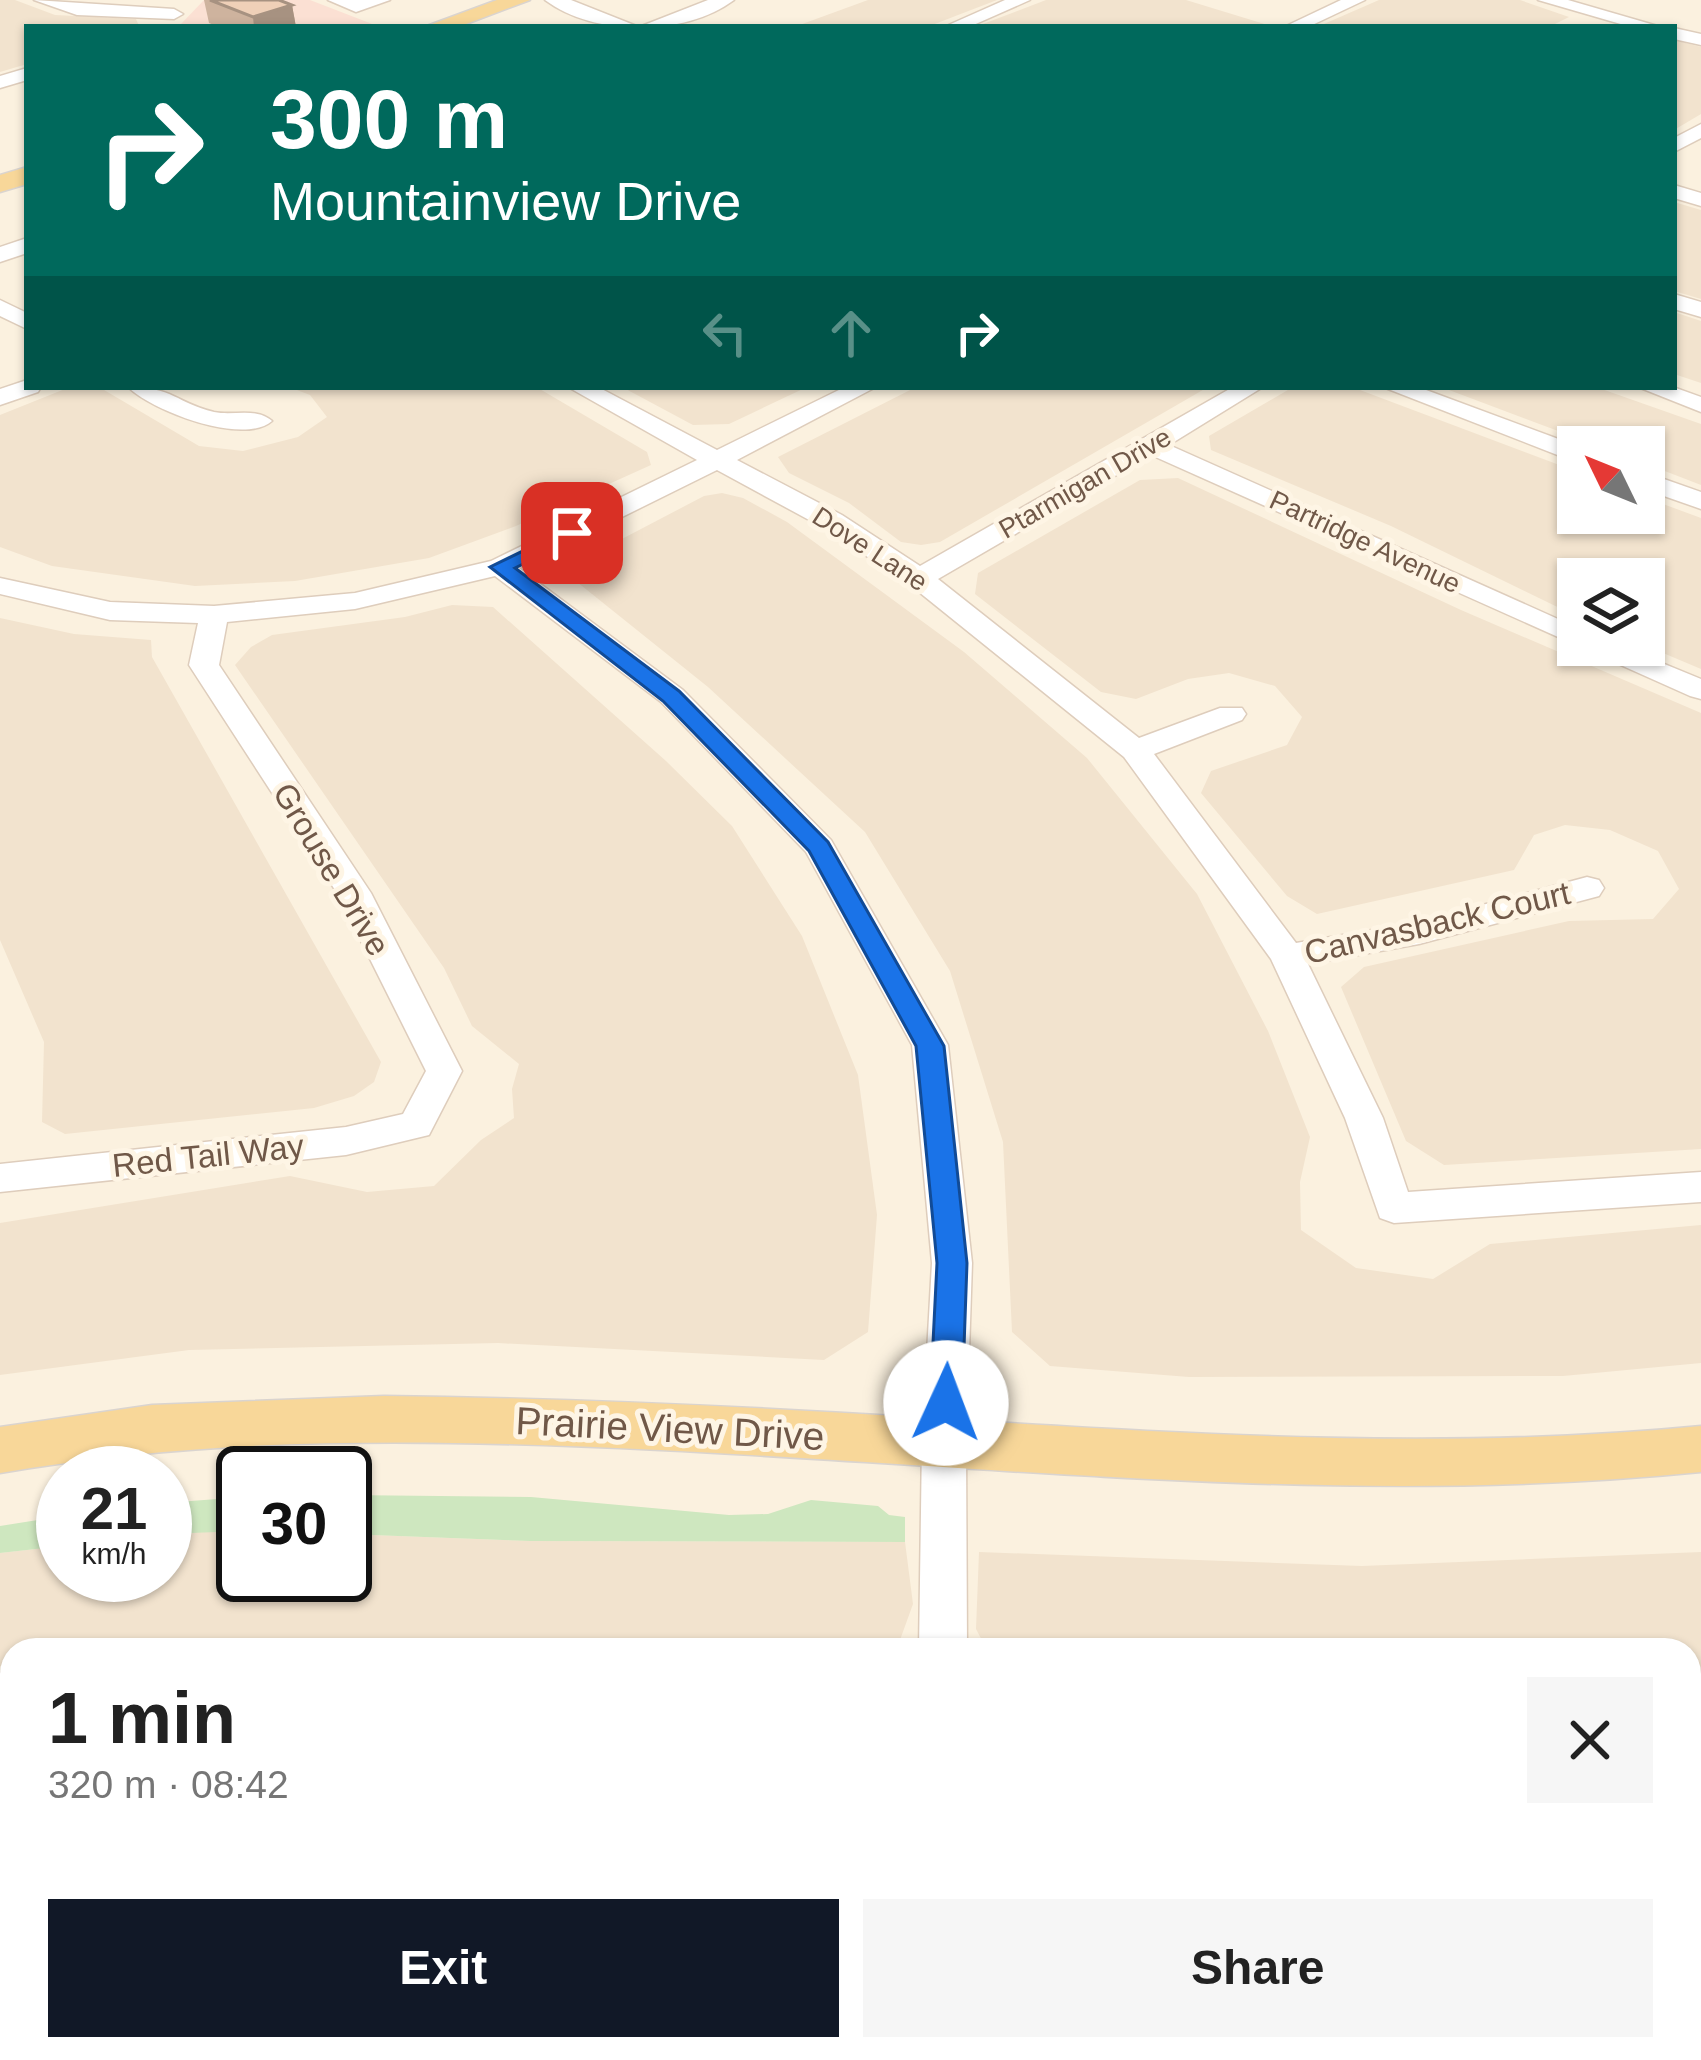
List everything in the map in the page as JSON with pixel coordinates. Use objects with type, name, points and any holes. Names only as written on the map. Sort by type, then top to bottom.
[{"type":"main road","points":[[444,24],[519,0]]},
{"type":"main road","points":[[486,24],[556,0]]},
{"type":"main road","name":"Prairie View Drive","points":[[0,1450],[144,1431],[340,1418],[495,1419],[944,1442],[1234,1463],[1474,1464],[1635,1457],[1701,1449]]},
{"type":"street","points":[[44,0],[77,10],[181,7]]},
{"type":"street","points":[[337,0],[356,8],[381,0]]},
{"type":"street","points":[[556,0],[622,24]]},
{"type":"street","points":[[657,24],[725,0]]},
{"type":"street","points":[[960,24],[1021,0]]},
{"type":"street","points":[[1300,24],[1356,0]]},
{"type":"street","points":[[1547,0],[1641,24]]},
{"type":"street","points":[[1589,24],[1638,0]]},
{"type":"street","points":[[146,390],[209,419],[260,422]]},
{"type":"street","name":"Dove Lane","points":[[586,390],[832,521],[919,578],[1135,750],[1288,956],[1364,1118],[1394,1208],[1701,1187]]},
{"type":"street","points":[[0,586],[110,611],[214,615],[355,602],[500,567],[858,390]]},
{"type":"street","name":"Ptarmigan Drive","points":[[919,578],[1246,390]]},
{"type":"street","points":[[1403,390],[1557,447]]},
{"type":"street","points":[[1658,390],[1701,405]]},
{"type":"street","name":"Partridge Avenue","points":[[1151,446],[1557,630]]},
{"type":"street","points":[[1665,488],[1701,502]]},
{"type":"street","points":[[500,567],[671,696],[819,847],[930,1046],[952,1263],[944,1442],[943,1638]]},
{"type":"street","name":"Grouse Drive","points":[[214,615],[204,664],[354,892],[444,1071],[416,1125]]},
{"type":"street","points":[[1643,666],[1701,690]]},
{"type":"street","points":[[1135,750],[1231,714]]},
{"type":"street","name":"Canvasback Court","points":[[1288,956],[1419,933],[1587,888]]},
{"type":"street","name":"Red Tail Way","points":[[0,1178],[346,1141],[416,1125]]},
{"type":"shaded area","points":[[0,0],[15,0],[55,15],[136,19],[138,24],[24,24],[24,65],[0,72]]},
{"type":"shaded area","points":[[204,0],[310,0],[372,24],[181,24]]},
{"type":"shaded area","points":[[868,0],[997,0],[935,24],[802,24]]},
{"type":"shaded area","points":[[1046,0],[1186,0],[1264,24],[983,24]]},
{"type":"shaded area","points":[[1379,0],[1520,0],[1569,17],[1555,24],[1324,24]]},
{"type":"shaded area","points":[[1677,41],[1701,47],[1701,114],[1677,128]]},
{"type":"shaded area","points":[[1677,203],[1701,210],[1701,299],[1677,292]]},
{"type":"shaded area","points":[[1677,313],[1701,321],[1701,383],[1677,375]]},
{"type":"shaded area","points":[[62,390],[104,390],[199,446],[243,451],[298,437],[327,417],[310,395],[297,390],[541,390],[647,452],[651,465],[516,526],[429,558],[295,581],[195,586],[52,566],[0,547],[0,415]]},
{"type":"shaded area","points":[[628,390],[801,390],[729,424],[693,425]]},
{"type":"shaded area","points":[[910,390],[1203,390],[940,542],[921,545],[901,542],[849,503],[789,473],[778,457]]},
{"type":"shaded area","points":[[1288,390],[1360,390],[1557,464],[1557,534],[1665,534],[1665,505],[1701,518],[1701,669],[1665,654],[1665,558],[1557,558],[1557,607],[1391,526],[1211,450],[1209,436]]},
{"type":"shaded area","points":[[1449,390],[1605,390],[1701,424],[1701,485],[1665,471],[1665,426],[1557,426],[1557,430]]},
{"type":"shaded area","points":[[1178,478],[1557,651],[1557,666],[1591,666],[1701,713],[1701,1149],[1444,1165],[1406,1141],[1341,987],[1364,967],[1569,921],[1653,919],[1679,889],[1658,851],[1610,830],[1565,825],[1534,835],[1514,870],[1317,914],[1287,896],[1201,793],[1211,771],[1287,745],[1302,717],[1275,686],[1229,673],[1188,679],[1136,699],[1101,692],[975,594],[978,573],[1140,480]]},
{"type":"shaded area","points":[[722,493],[743,498],[787,522],[964,652],[1087,758],[1197,894],[1268,1031],[1310,1137],[1300,1182],[1301,1230],[1356,1268],[1433,1279],[1490,1244],[1701,1225],[1701,1363],[1563,1376],[1189,1377],[1050,1366],[1012,1332],[1003,1142],[950,971],[865,832],[708,687],[572,578],[576,563],[704,496]]},
{"type":"shaded area","points":[[452,605],[493,607],[666,761],[732,826],[802,936],[858,1075],[877,1215],[868,1332],[824,1360],[498,1343],[189,1350],[0,1375],[0,1223],[290,1176],[367,1192],[434,1186],[481,1140],[514,1118],[512,1089],[519,1064],[472,1026],[444,968],[235,665],[251,647],[272,635],[405,617]]},
{"type":"shaded area","points":[[0,618],[74,634],[151,640],[152,657],[381,1062],[374,1082],[354,1096],[314,1108],[65,1134],[42,1122],[44,1042],[0,940]]},
{"type":"shaded area","points":[[216,1530],[216,1602],[372,1602],[372,1535],[530,1541],[905,1542],[913,1604],[901,1638],[0,1638],[0,1553],[36,1549],[36,1602],[192,1602],[192,1531]]},
{"type":"shaded area","points":[[979,1552],[1362,1566],[1701,1552],[1701,1638],[981,1638],[976,1629]]},
{"type":"green space","points":[[372,1495],[531,1497],[729,1515],[768,1514],[811,1500],[878,1506],[889,1515],[905,1517],[905,1542],[530,1541],[372,1535]]},
{"type":"green space","points":[[216,1499],[216,1532],[192,1533],[192,1501]]},
{"type":"green space","points":[[36,1520],[36,1549],[0,1553],[0,1526]]},
{"type":"building","points":[[210,0],[279,0],[292,5],[253,17]]},
{"type":"route","points":[[572,533],[500,567],[671,696],[819,847],[930,1046],[952,1263],[946,1403]]}]
